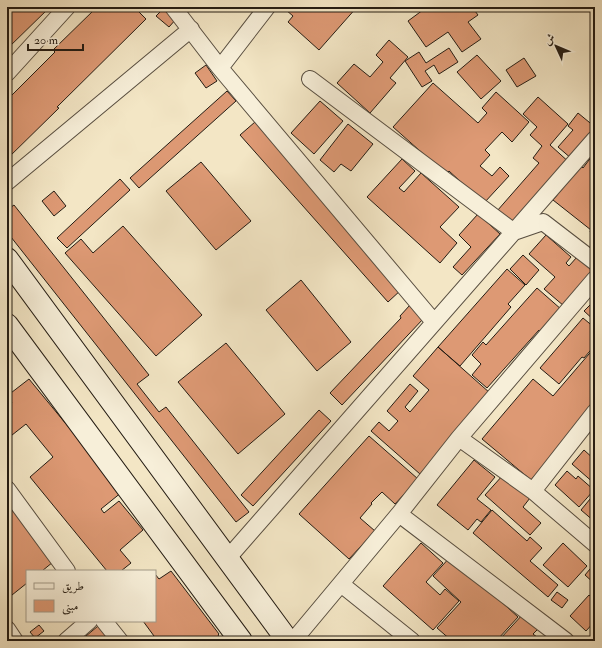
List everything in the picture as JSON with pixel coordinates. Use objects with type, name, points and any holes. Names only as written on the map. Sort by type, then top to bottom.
[{"type":"main road","points":[[7,259],[288,641]]},
{"type":"main road","points":[[7,325],[241,641]]},
{"type":"street","points":[[7,73],[67,7]]},
{"type":"street","points":[[173,7],[220,68],[434,322]]},
{"type":"street","points":[[220,68],[267,7]]},
{"type":"street","points":[[7,182],[191,29]]},
{"type":"street","points":[[310,79],[514,232]]},
{"type":"street","points":[[227,559],[595,139]]},
{"type":"street","points":[[514,232],[543,222],[595,262]]},
{"type":"street","points":[[293,641],[399,514],[459,438],[595,279]]},
{"type":"street","points":[[533,491],[589,431],[595,412]]},
{"type":"street","points":[[459,438],[533,491],[595,544]]},
{"type":"street","points":[[7,489],[66,570]]},
{"type":"street","points":[[399,514],[566,641]]},
{"type":"street","points":[[341,584],[412,641]]},
{"type":"street","points":[[66,641],[88,622]]},
{"type":"street","points":[[105,622],[120,641]]},
{"type":"street","points":[[7,629],[15,641]]},
{"type":"building","points":[[7,7],[50,7],[7,49]]},
{"type":"building","points":[[94,7],[140,7],[137,10],[146,19],[7,159],[7,100],[55,52],[53,50],[96,8]]},
{"type":"building","points":[[165,7],[177,18],[169,27],[156,16]]},
{"type":"building","points":[[288,7],[357,7],[319,50],[288,22],[293,16],[286,10]]},
{"type":"building","points":[[427,7],[472,7],[478,15],[468,22],[481,39],[462,52],[448,32],[426,47],[408,21]]},
{"type":"building","points":[[389,40],[408,57],[390,78],[396,83],[370,113],[337,83],[354,64],[370,77],[383,62],[376,55]]},
{"type":"building","points":[[449,48],[458,62],[439,74],[434,65],[425,71],[432,81],[422,87],[405,61],[419,52],[426,63]]},
{"type":"building","points":[[477,55],[501,81],[481,99],[457,72]]},
{"type":"building","points":[[524,58],[536,76],[517,87],[506,70]]},
{"type":"building","points":[[206,65],[217,81],[206,88],[195,73]]},
{"type":"building","points":[[433,83],[478,123],[487,113],[482,108],[496,92],[529,122],[512,142],[502,132],[485,150],[490,155],[480,166],[492,176],[500,167],[509,176],[484,203],[449,171],[446,174],[393,127]]},
{"type":"building","points":[[227,91],[236,101],[139,188],[130,178]]},
{"type":"building","points":[[538,97],[568,124],[550,145],[571,164],[515,227],[497,211],[539,163],[533,158],[542,146],[530,135],[537,127],[523,114]]},
{"type":"building","points":[[320,101],[343,121],[314,154],[291,133]]},
{"type":"building","points":[[578,113],[595,127],[595,132],[572,159],[558,147],[573,130],[568,126]]},
{"type":"building","points":[[255,122],[402,289],[388,302],[240,135]]},
{"type":"building","points":[[348,124],[373,144],[351,171],[341,164],[334,172],[320,160]]},
{"type":"building","points":[[595,152],[595,236],[590,232],[591,230],[553,200],[581,166],[583,168]]},
{"type":"building","points":[[402,159],[415,171],[399,188],[404,192],[421,173],[459,207],[440,227],[457,243],[440,263],[367,197]]},
{"type":"building","points":[[201,162],[251,221],[216,250],[166,191]]},
{"type":"building","points":[[120,179],[130,190],[67,248],[57,238]]},
{"type":"building","points":[[54,191],[66,206],[54,216],[42,201]]},
{"type":"building","points":[[14,205],[149,375],[137,384],[159,412],[166,407],[249,512],[236,522],[7,232],[7,210]]},
{"type":"building","points":[[478,214],[500,234],[462,275],[453,267],[471,247],[459,235]]},
{"type":"building","points":[[123,226],[202,315],[156,356],[65,253],[81,239],[93,253]]},
{"type":"building","points":[[546,235],[571,257],[566,263],[569,266],[577,257],[594,271],[564,306],[544,289],[555,277],[529,254]]},
{"type":"building","points":[[523,255],[539,270],[526,285],[510,269]]},
{"type":"building","points":[[507,269],[525,285],[508,304],[511,307],[460,366],[438,347]]},
{"type":"building","points":[[301,280],[351,342],[317,371],[266,310]]},
{"type":"building","points":[[537,288],[562,310],[541,333],[539,330],[487,388],[472,375],[481,364],[472,355],[483,342],[486,345]]},
{"type":"building","points":[[595,300],[595,321],[584,311]]},
{"type":"building","points":[[410,305],[424,318],[342,405],[330,393],[401,318],[400,316]]},
{"type":"building","points":[[583,318],[595,328],[595,345],[584,358],[582,357],[559,384],[540,368]]},
{"type":"building","points":[[226,343],[285,414],[238,454],[178,382]]},
{"type":"building","points":[[438,347],[490,393],[420,474],[371,431],[379,422],[389,431],[398,421],[387,411],[410,384],[418,391],[405,407],[410,412],[429,390],[413,376]]},
{"type":"building","points":[[595,347],[595,405],[531,480],[482,439],[533,379],[553,396]]},
{"type":"building","points":[[29,379],[122,492],[101,509],[104,513],[119,501],[143,530],[120,550],[131,563],[122,570],[106,570],[30,477],[53,457],[26,424],[7,439],[7,406],[12,403],[7,396]]},
{"type":"building","points":[[319,410],[331,421],[253,506],[241,495]]},
{"type":"building","points":[[369,436],[418,479],[395,504],[382,492],[371,503],[372,504],[360,518],[375,531],[349,559],[299,514]]},
{"type":"building","points":[[584,450],[595,460],[595,484],[572,464]]},
{"type":"building","points":[[474,460],[495,477],[477,499],[491,510],[481,522],[477,519],[468,530],[437,505]]},
{"type":"building","points":[[567,471],[576,479],[578,476],[594,490],[579,507],[555,485]]},
{"type":"building","points":[[503,475],[530,498],[523,507],[541,523],[530,535],[485,495]]},
{"type":"building","points":[[595,493],[595,522],[581,510]]},
{"type":"building","points":[[18,497],[64,553],[43,570],[26,570],[26,584],[7,599],[7,544],[10,542],[7,538],[7,507]]},
{"type":"building","points":[[492,510],[527,541],[530,537],[542,548],[530,561],[558,585],[548,597],[473,533]]},
{"type":"building","points":[[421,543],[443,563],[426,582],[440,595],[445,589],[459,601],[433,630],[383,586]]},
{"type":"building","points":[[563,543],[587,566],[568,587],[543,565]]},
{"type":"building","points":[[451,556],[518,617],[498,639],[500,641],[452,641],[437,628],[461,602],[433,576]]},
{"type":"building","points":[[595,563],[595,584],[585,575]]},
{"type":"building","points":[[171,571],[219,634],[218,635],[222,641],[157,641],[144,622],[156,622],[156,575],[159,579]]},
{"type":"building","points":[[557,592],[568,600],[562,608],[551,600]]},
{"type":"building","points":[[589,595],[595,600],[595,621],[586,631],[570,616]]},
{"type":"building","points":[[524,613],[540,627],[533,634],[542,641],[503,641],[500,639]]},
{"type":"building","points":[[103,622],[105,622],[122,641],[80,641]]},
{"type":"building","points":[[39,625],[44,631],[35,638],[30,632]]},
{"type":"building","points":[[595,625],[595,633],[591,629]]}]
